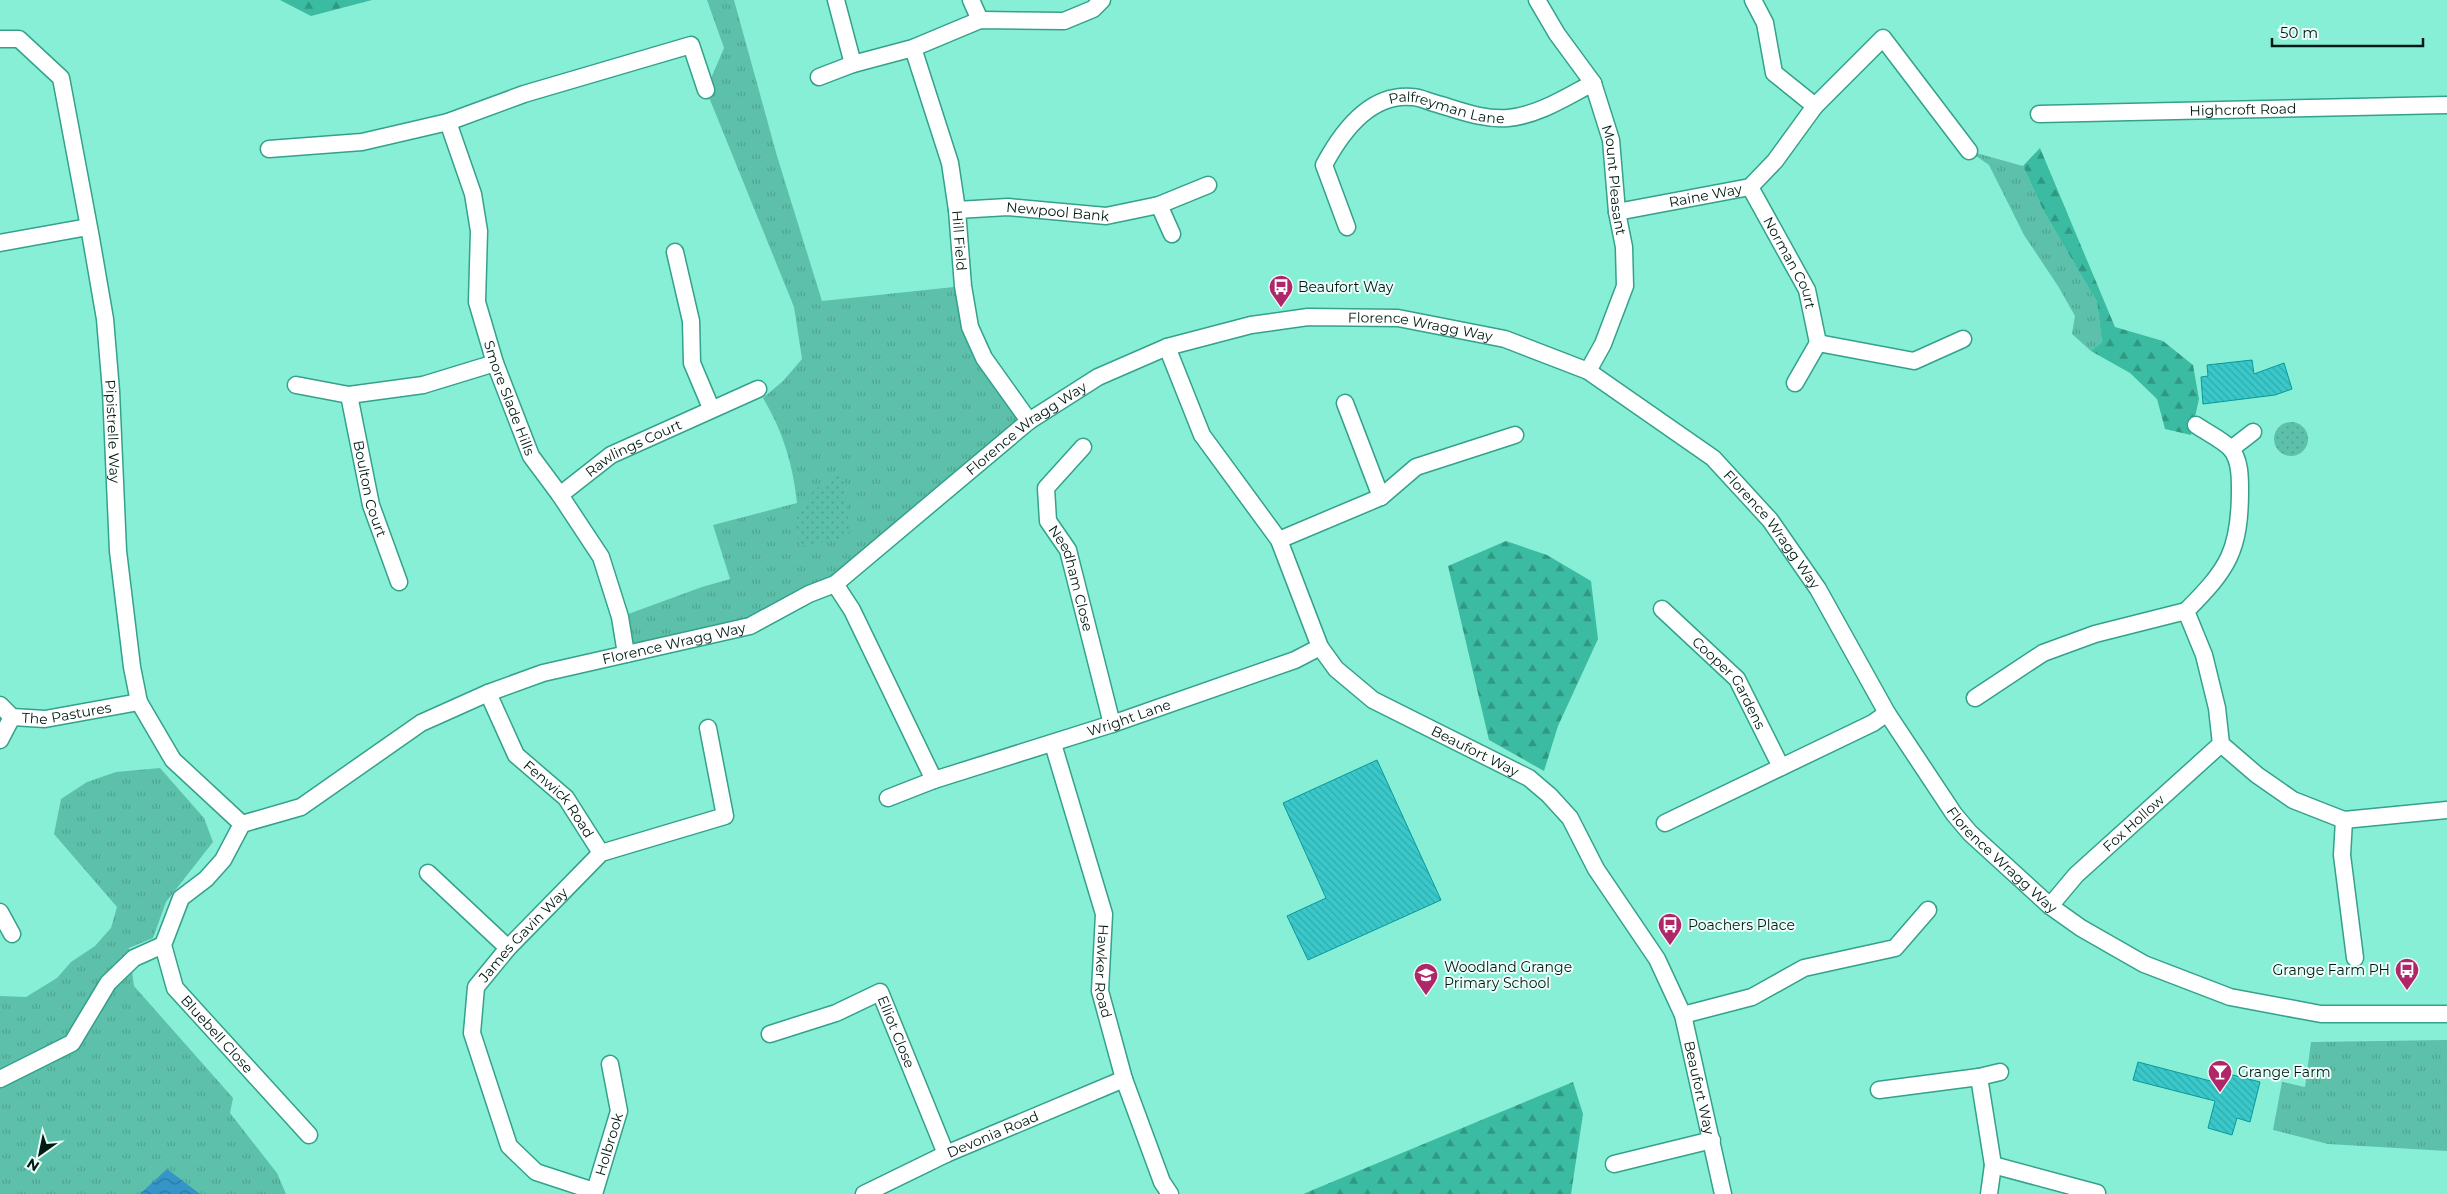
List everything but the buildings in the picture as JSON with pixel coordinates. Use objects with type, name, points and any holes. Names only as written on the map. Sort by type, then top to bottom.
[{"type":"street","points":[[836,0],[853,64]]},
{"type":"street","points":[[972,0],[980,20]]},
{"type":"street","points":[[819,77],[853,64],[913,48],[980,20],[1064,21],[1093,9],[1102,0]]},
{"type":"street","name":"Mount Pleasant","points":[[1537,0],[1557,34],[1593,83],[1611,140],[1617,212],[1624,247],[1625,286],[1603,344],[1588,371]]},
{"type":"street","points":[[1754,0],[1765,23],[1774,73],[1815,106]]},
{"type":"street","name":"Raine Way","points":[[1617,212],[1750,187],[1775,162],[1815,106],[1883,38],[1969,151]]},
{"type":"street","name":"Pipistrelle Way","points":[[0,39],[19,39],[61,78],[105,319],[111,391],[118,551],[132,667],[139,702],[173,760],[242,824]]},
{"type":"street","points":[[269,149],[362,142],[448,122],[524,94],[691,45],[706,90]]},
{"type":"street","name":"Hill Field","points":[[913,48],[950,163],[957,210],[963,286],[970,328],[984,358],[1029,421]]},
{"type":"street","name":"Palfreyman Lane","points":[[1347,227],[1318,163],[1348,126],[1369,109],[1393,98],[1412,97],[1487,118],[1509,118],[1535,113],[1593,83]]},
{"type":"street","name":"Highcroft Road","points":[[2039,114],[2447,104]]},
{"type":"street","name":"Smore Slade Hills","points":[[448,122],[472,194],[479,231],[478,302],[495,364],[531,456],[560,495],[601,557],[620,617],[626,654]]},
{"type":"street","name":"Newpool Bank","points":[[957,210],[1008,207],[1106,216],[1159,206],[1208,185]]},
{"type":"street","name":"Norman Court","points":[[1750,187],[1807,290],[1818,343]]},
{"type":"street","points":[[1159,206],[1172,234]]},
{"type":"street","points":[[0,243],[88,227]]},
{"type":"street","points":[[675,252],[690,321],[692,363],[711,408]]},
{"type":"street","name":"Florence Wragg Way","points":[[242,824],[301,806],[421,723],[488,693],[543,673],[750,626],[809,594],[835,584],[1029,421],[1098,377],[1167,347],[1251,325],[1308,318],[1398,318],[1504,339],[1588,371],[1713,458],[1770,520],[1818,589],[1887,713],[1954,814],[1970,833],[2050,906],[2081,928],[2144,964],[2230,997],[2321,1014],[2447,1014]]},
{"type":"street","points":[[1796,383],[1818,343],[1914,360],[1963,339]]},
{"type":"street","name":"Beaufort Way","points":[[1167,347],[1202,435],[1279,540],[1320,647],[1336,669],[1373,700],[1529,778],[1549,795],[1570,818],[1596,869],[1657,959],[1683,1015],[1723,1194]]},
{"type":"street","points":[[296,385],[349,395],[423,385],[495,364]]},
{"type":"street","name":"Rawlings Court","points":[[560,495],[611,455],[758,388]]},
{"type":"street","name":"Boulton Court","points":[[349,395],[371,505],[399,582]]},
{"type":"street","points":[[1345,403],[1381,497]]},
{"type":"street","points":[[1975,698],[2043,653],[2095,634],[2186,611],[2214,583],[2231,557],[2240,523],[2240,471],[2231,450],[2196,425]]},
{"type":"street","points":[[2231,450],[2253,432]]},
{"type":"street","points":[[1279,540],[1381,497],[1416,467],[1515,435]]},
{"type":"street","name":"Needham Close","points":[[1083,447],[1046,488],[1048,521],[1068,550],[1112,724]]},
{"type":"street","points":[[835,584],[852,610],[934,780]]},
{"type":"street","name":"Cooper Gardens","points":[[1662,609],[1737,679],[1781,767]]},
{"type":"street","points":[[2186,611],[2204,655],[2222,744],[2257,775],[2292,800],[2344,820],[2447,810]]},
{"type":"street","name":"Wright Lane","points":[[888,798],[934,780],[1112,724],[1295,660],[1320,647]]},
{"type":"street","name":"Fenwick Road","points":[[488,693],[516,755],[566,798],[601,853]]},
{"type":"street","name":"The Pastures","points":[[0,705],[12,717],[45,719],[139,702]]},
{"type":"street","points":[[1665,822],[1873,723],[1887,713]]},
{"type":"street","points":[[0,740],[12,717]]},
{"type":"street","name":"James Gavin Way","points":[[594,1192],[536,1172],[509,1146],[472,1033],[476,988],[508,948],[601,853],[725,816],[708,728]]},
{"type":"street","name":"Hawker Road","points":[[1053,744],[1104,914],[1100,991],[1124,1078],[1162,1182],[1170,1194]]},
{"type":"street","name":"Fox Hollow","points":[[2050,906],[2076,875],[2222,744]]},
{"type":"street","points":[[2344,820],[2342,855],[2355,958]]},
{"type":"street","points":[[0,1079],[72,1043],[108,983],[134,958],[163,945],[181,898],[206,879],[223,860],[242,824]]},
{"type":"street","points":[[428,873],[508,948]]},
{"type":"street","points":[[1683,1015],[1752,997],[1804,968],[1895,948],[1928,910]]},
{"type":"street","points":[[0,912],[12,934]]},
{"type":"street","name":"Bluebell Close","points":[[163,945],[175,988],[309,1134]]},
{"type":"street","name":"Elliot Close","points":[[770,1034],[836,1014],[880,992],[946,1154]]},
{"type":"street","name":"Holbrook","points":[[594,1192],[619,1111],[610,1064]]},
{"type":"street","points":[[1879,1090],[1980,1077],[2000,1072]]},
{"type":"street","points":[[1980,1077],[1993,1165],[1989,1194]]},
{"type":"street","name":"Devonia Road","points":[[864,1194],[946,1154],[1124,1078]]},
{"type":"street","points":[[1614,1164],[1712,1140]]},
{"type":"street","points":[[1993,1165],[2097,1193]]},
{"type":"green space","points":[[280,0],[372,0],[311,16]]},
{"type":"green space","points":[[707,0],[734,0],[777,156],[822,301],[963,286],[984,358],[1029,421],[847,570],[750,626],[626,654],[620,617],[702,587],[730,579],[713,525],[797,503],[793,475],[786,449],[776,423],[763,398],[783,381],[802,359],[794,307],[706,90],[724,48]]},
{"type":"green space","points":[[2040,148],[2115,327],[2163,341],[2193,365],[2199,399],[2191,435],[2165,429],[2157,399],[2130,373],[2091,351],[2102,342],[2097,302],[2044,212],[2023,166]]},
{"type":"green space","points":[[1969,151],[2023,166],[2044,212],[2097,302],[2102,342],[2091,351],[2072,334],[2075,316],[2058,286],[2024,235],[1989,165]]},
{"type":"green space","points":[[2291,422],[2303,427],[2308,439],[2303,451],[2291,456],[2279,451],[2274,439],[2279,427]]},
{"type":"green space","points":[[836,475],[844,476],[850,532],[841,539],[800,546],[795,521],[813,491]]},
{"type":"green space","points":[[1506,541],[1547,555],[1591,581],[1598,639],[1558,726],[1544,771],[1489,740],[1448,566]]},
{"type":"green space","points":[[160,768],[204,818],[213,842],[166,902],[153,938],[129,948],[134,986],[233,1098],[230,1113],[277,1173],[286,1194],[0,1194],[0,996],[26,997],[57,978],[71,962],[95,946],[111,928],[117,907],[54,834],[61,799],[87,782],[116,772]]},
{"type":"green space","points":[[2447,1040],[2447,1151],[2328,1144],[2273,1130],[2282,1082],[2305,1087],[2311,1042]]},
{"type":"green space","points":[[1573,1082],[1583,1114],[1571,1194],[1303,1194]]},
{"type":"water","points":[[167,1169],[200,1194],[140,1194]]},
{"type":"place","name":"Beaufort Way","points":[[1281,308]]},
{"type":"place","name":"Poachers Place","points":[[1670,946]]},
{"type":"place","name":"Grange Farm PH","points":[[2407,991]]},
{"type":"place","name":"Woodland Grange Primary School","points":[[1426,996]]},
{"type":"place","name":"Grange Farm","points":[[2220,1093]]}]
